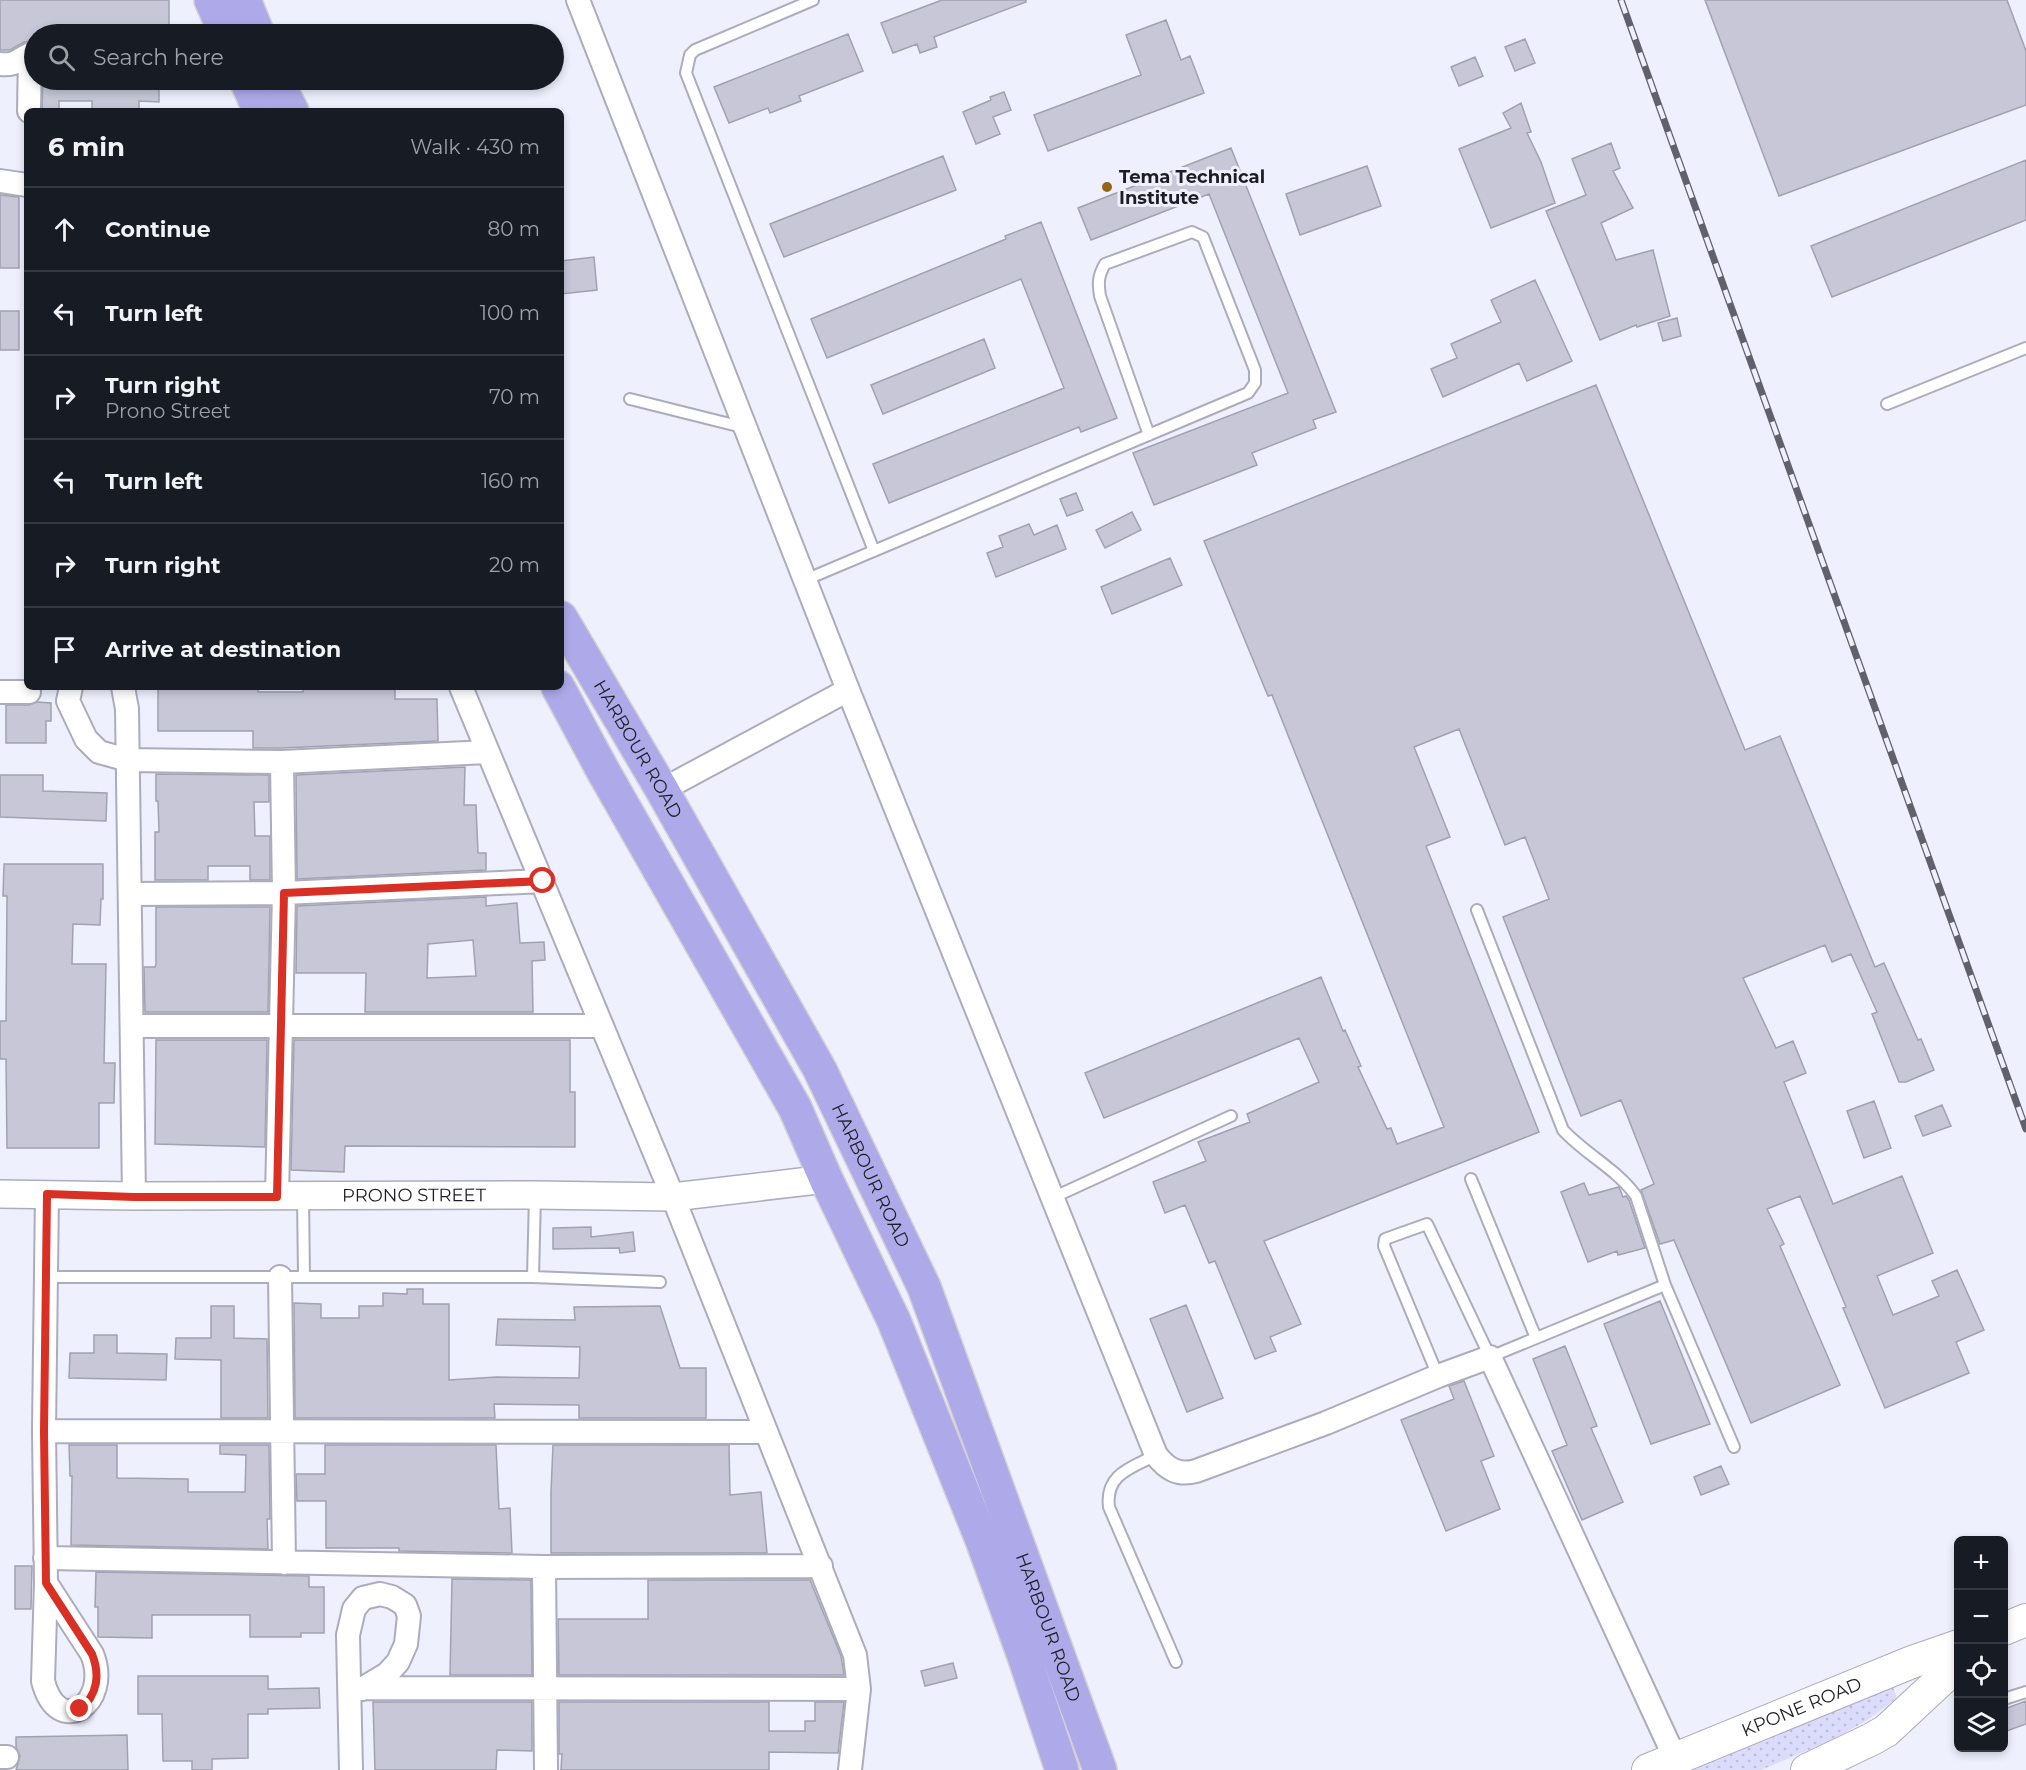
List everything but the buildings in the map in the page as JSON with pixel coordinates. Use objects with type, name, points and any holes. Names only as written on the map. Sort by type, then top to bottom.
[{"type":"highway","points":[[211,0],[222,24]]},
{"type":"highway","points":[[244,0],[254,24]]},
{"type":"highway","points":[[263,108],[279,91]]},
{"type":"highway","name":"HARBOUR ROAD","points":[[564,623],[662,790],[820,1070],[924,1287],[1100,1770]]},
{"type":"highway","name":"HARBOUR ROAD","points":[[560,690],[602,769],[795,1108],[826,1179],[894,1321],[982,1540],[1062,1770]]},
{"type":"main road","points":[[2008,1627],[2026,1620]]},
{"type":"main road","name":"KPONE ROAD","points":[[1661,1764],[1912,1662],[1954,1648]]},
{"type":"main road","points":[[1807,1770],[1886,1731],[1954,1675]]},
{"type":"street","points":[[578,0],[848,690],[1156,1455],[1164,1466],[1175,1472],[1186,1474],[1326,1423],[1490,1357],[1661,1764]]},
{"type":"street","points":[[0,64],[12,65],[24,58]]},
{"type":"street","points":[[29,108],[30,90]]},
{"type":"street","points":[[0,181],[24,185]]},
{"type":"street","points":[[70,690],[68,701],[86,739],[99,752],[128,760],[282,762],[487,752]]},
{"type":"street","points":[[124,690],[127,709],[134,1197]]},
{"type":"street","points":[[462,690],[674,1197],[855,1655],[859,1689],[850,1770]]},
{"type":"street","points":[[662,790],[848,690]]},
{"type":"street","points":[[0,692],[29,692]]},
{"type":"street","points":[[282,762],[284,893],[280,1027],[290,1196]]},
{"type":"street","points":[[130,894],[284,893],[543,881]]},
{"type":"street","points":[[133,1026],[602,1026]]},
{"type":"street","name":"PRONO STREET","points":[[0,1194],[134,1197],[535,1195],[674,1197],[826,1179]]},
{"type":"street","points":[[46,1583],[92,1654],[96,1665],[95,1688],[89,1702],[80,1709],[72,1711],[61,1710],[53,1704],[46,1694],[43,1680],[46,1583],[44,1431],[47,1194]]},
{"type":"street","points":[[280,1277],[284,1563]]},
{"type":"street","points":[[44,1431],[766,1432]]},
{"type":"street","points":[[45,1558],[544,1567],[821,1566]]},
{"type":"street","points":[[544,1567],[546,1770]]},
{"type":"street","points":[[351,1770],[357,1693],[545,1689],[859,1689]]},
{"type":"lane","points":[[813,0],[695,50],[690,55],[686,73],[874,551]]},
{"type":"lane","points":[[805,580],[1149,435],[1248,393],[1255,382],[1255,370],[1203,237],[1192,232],[1105,264],[1099,275],[1100,296],[1149,435]]},
{"type":"lane","points":[[1887,404],[2026,348]]},
{"type":"lane","points":[[630,399],[746,429]]},
{"type":"lane","points":[[1477,910],[1563,1130],[1576,1145],[1629,1186],[1636,1197],[1665,1285],[1734,1447]]},
{"type":"lane","points":[[1053,1198],[1231,1116]]},
{"type":"lane","points":[[1472,1179],[1536,1338]]},
{"type":"lane","points":[[533,1277],[535,1195]]},
{"type":"lane","points":[[290,1196],[304,1277]]},
{"type":"lane","points":[[1438,1376],[1384,1246],[1385,1239],[1427,1224],[1490,1357],[1665,1285]]},
{"type":"lane","points":[[46,1277],[533,1277],[660,1282]]},
{"type":"lane","points":[[1156,1455],[1117,1477],[1110,1486],[1109,1507],[1176,1662]]},
{"type":"lane","points":[[2007,1698],[2026,1692]]},
{"type":"shaded area","points":[[1883,1687],[1893,1687],[1897,1698],[1866,1721],[1830,1741],[1761,1770],[1662,1770]]},
{"type":"railway","points":[[1621,0],[2026,1129]]},
{"type":"place","name":"Tema Technical Institute","points":[[1107,187]]},
{"type":"route","points":[[80,1709],[89,1702],[95,1688],[96,1665],[92,1654],[46,1583],[44,1431],[47,1194],[134,1197],[277,1197],[284,893],[543,881]]}]
